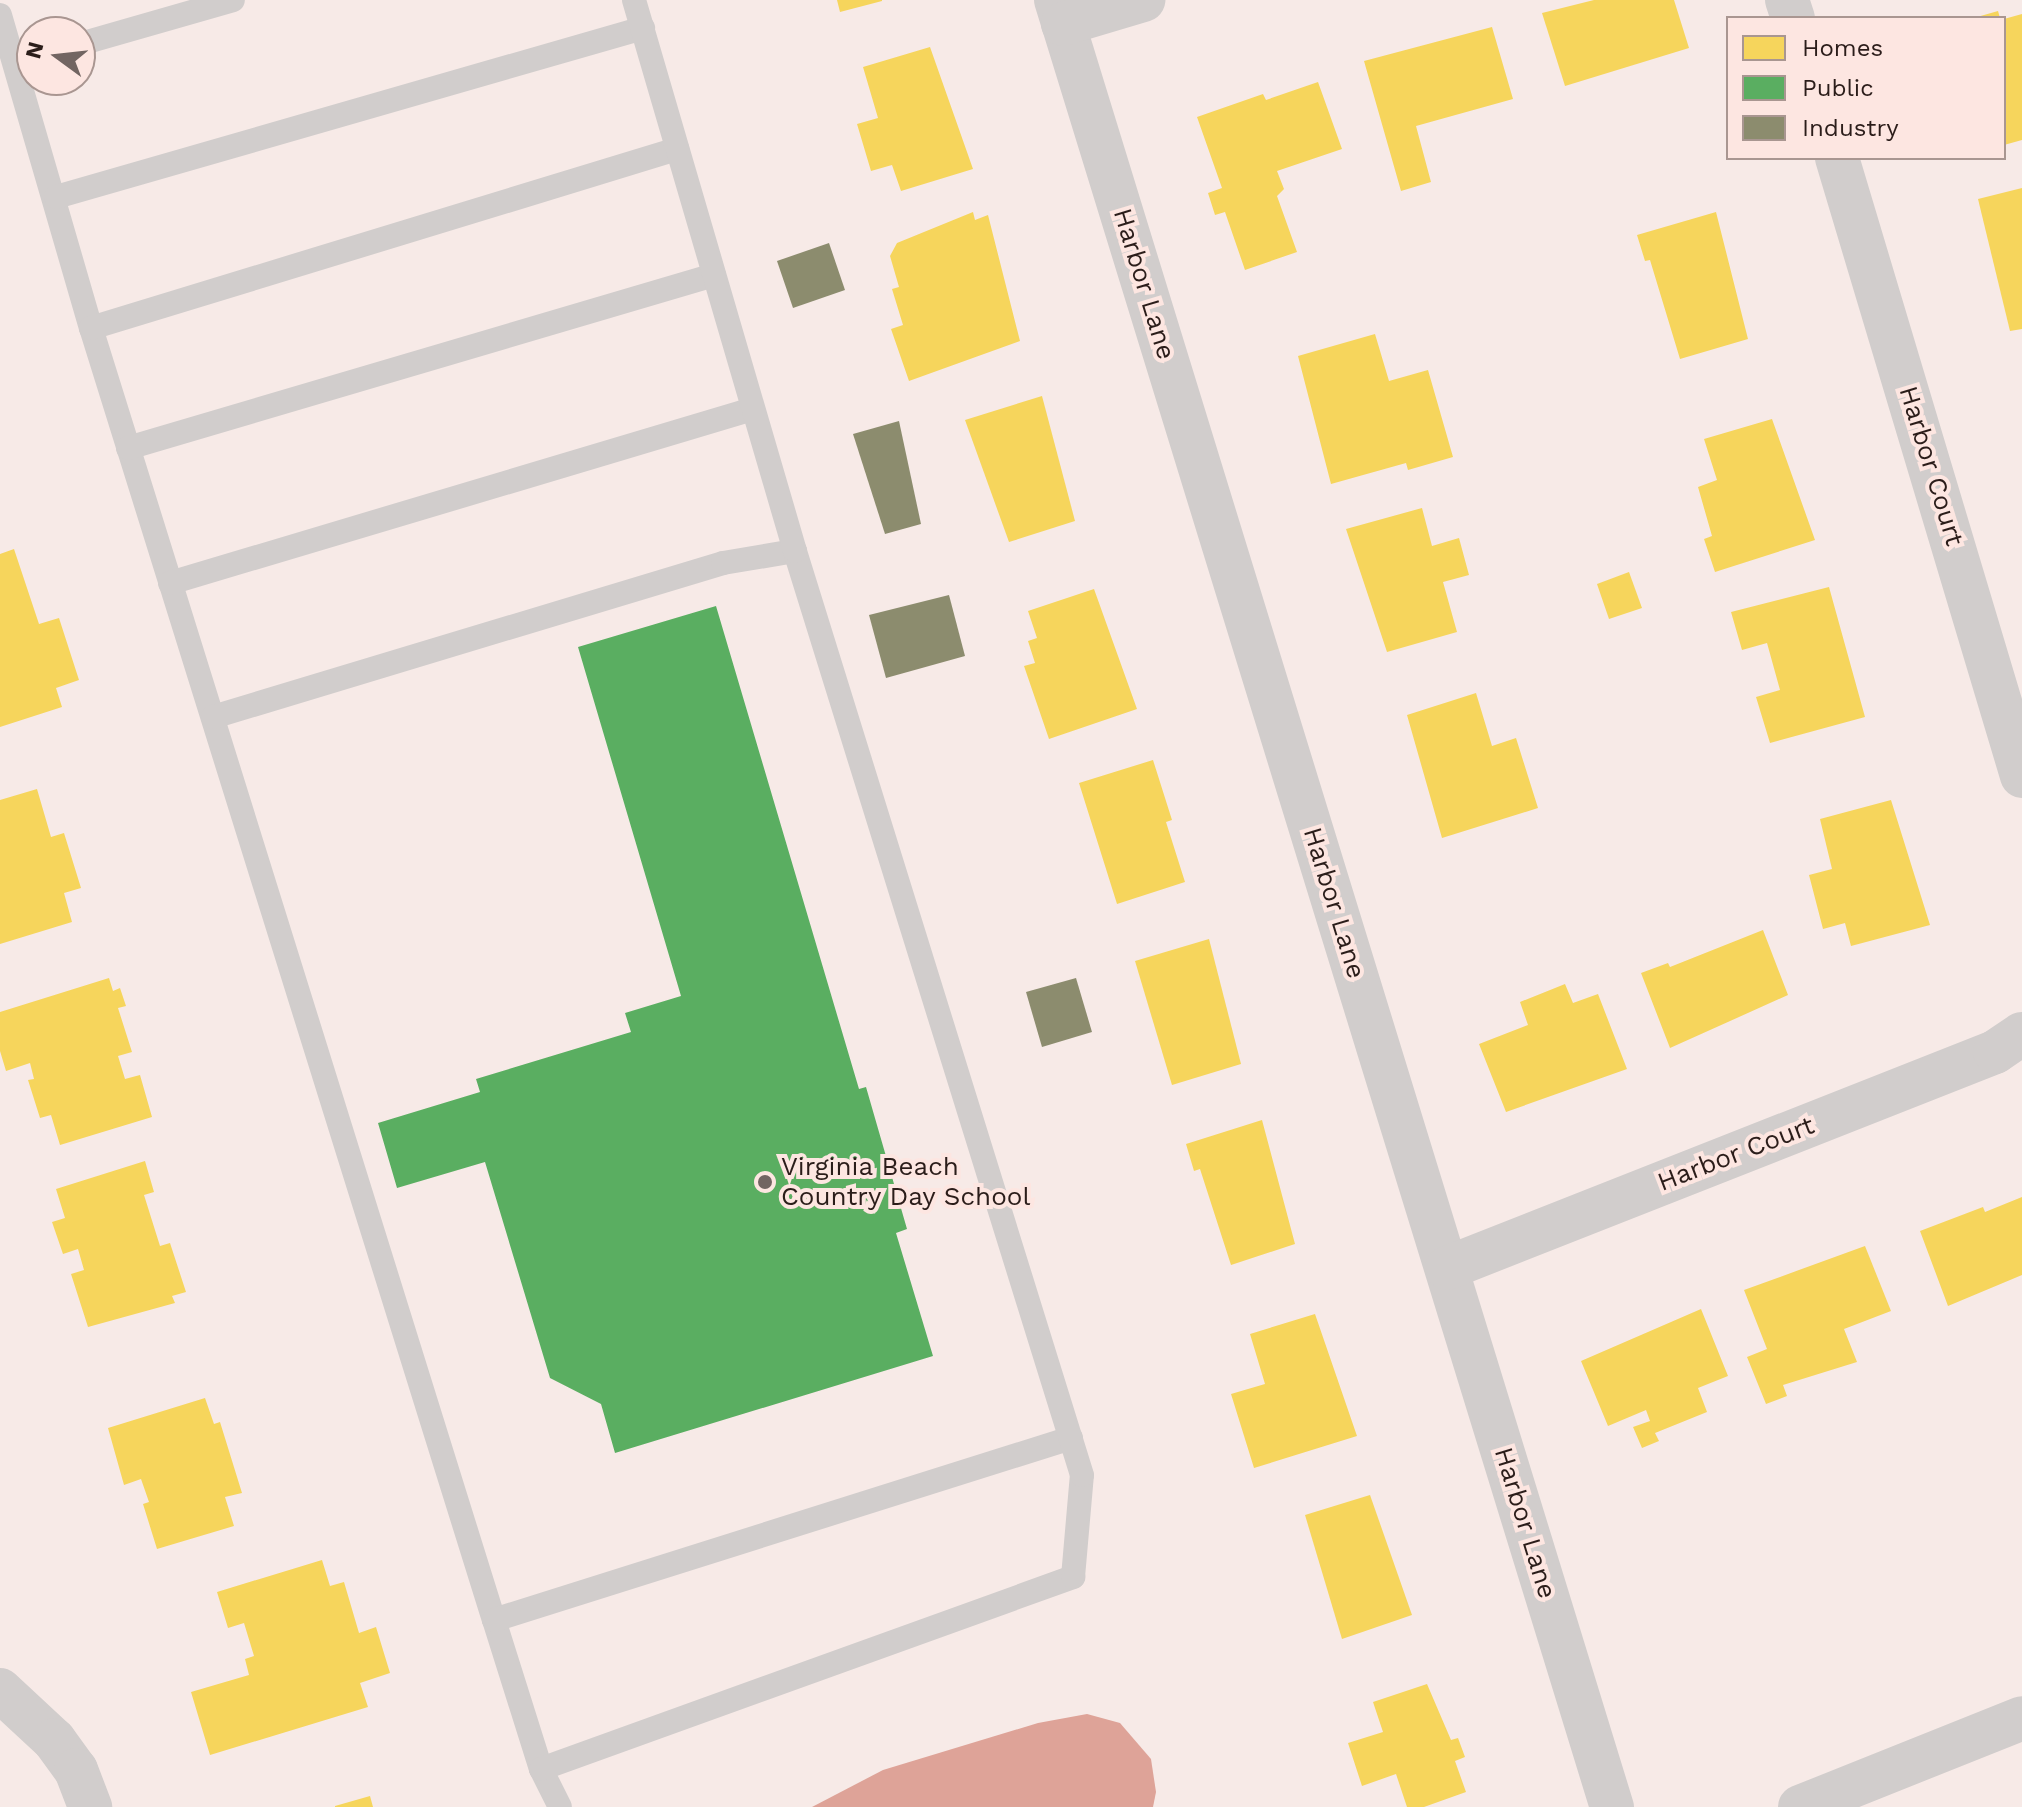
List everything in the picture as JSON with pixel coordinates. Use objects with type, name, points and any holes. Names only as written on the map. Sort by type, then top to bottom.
[{"type":"street","points":[[1060,12],[1143,0]]},
{"type":"street","name":"Harbor Lane","points":[[1060,12],[1612,1807]]},
{"type":"street","name":"Harbor Court","points":[[1838,160],[2022,776]]},
{"type":"street","name":"Harbor Court","points":[[1447,1268],[1995,1052],[2022,1034]]},
{"type":"street","points":[[0,1690],[54,1740],[76,1770],[90,1807]]},
{"type":"street","points":[[1800,1807],[2022,1718]]},
{"type":"lane","points":[[96,39],[233,0]]},
{"type":"lane","points":[[541,1769],[1073,1577],[1082,1475],[795,551],[634,0]]},
{"type":"lane","points":[[0,15],[16,46]]},
{"type":"lane","points":[[56,197],[643,28]]},
{"type":"lane","points":[[32,96],[91,328],[128,448],[541,1769],[560,1807]]},
{"type":"lane","points":[[91,328],[677,149]]},
{"type":"lane","points":[[128,448],[714,275]]},
{"type":"lane","points":[[170,583],[753,409]]},
{"type":"lane","points":[[213,717],[723,563],[795,551]]},
{"type":"lane","points":[[494,1620],[1071,1438]]},
{"type":"shaded area","points":[[1087,1714],[1120,1723],[1151,1759],[1156,1792],[1153,1807],[812,1807],[883,1770],[1038,1723]]},
{"type":"building: Homes","points":[[837,0],[882,0],[882,1],[840,12]]},
{"type":"building: Homes","points":[[1594,0],[1674,0],[1689,48],[1565,86],[1542,13]]},
{"type":"building: Homes","points":[[1998,11],[1999,16],[1980,16]]},
{"type":"building: Homes","points":[[2022,14],[2022,140],[2006,144],[2006,18]]},
{"type":"building: Homes","points":[[1492,27],[1513,99],[1416,126],[1431,182],[1401,191],[1364,61]]},
{"type":"building: Homes","points":[[930,47],[973,169],[901,191],[892,165],[871,171],[857,124],[878,118],[863,67]]},
{"type":"building: Homes","points":[[1318,82],[1342,149],[1277,171],[1284,189],[1277,196],[1297,252],[1245,270],[1225,212],[1215,215],[1208,193],[1222,188],[1197,117],[1263,94],[1266,100]]},
{"type":"building: Homes","points":[[2022,188],[2022,329],[2010,331],[1978,199]]},
{"type":"building: Homes","points":[[973,212],[975,220],[988,215],[1020,341],[909,381],[891,329],[903,325],[892,289],[899,287],[890,256],[897,243]]},
{"type":"building: Homes","points":[[1716,212],[1748,339],[1680,359],[1650,260],[1645,261],[1637,235]]},
{"type":"building: Homes","points":[[1375,334],[1389,381],[1428,370],[1453,457],[1408,470],[1406,463],[1331,484],[1298,356]]},
{"type":"building: Homes","points":[[1042,396],[1075,521],[1009,542],[965,420]]},
{"type":"building: Homes","points":[[1772,419],[1815,540],[1715,572],[1704,539],[1712,536],[1698,487],[1717,480],[1704,439]]},
{"type":"building: Homes","points":[[1422,508],[1432,546],[1459,538],[1469,575],[1443,582],[1457,632],[1387,652],[1346,529]]},
{"type":"building: Homes","points":[[14,549],[39,624],[59,618],[79,680],[56,688],[62,707],[0,727],[0,554]]},
{"type":"building: Homes","points":[[1629,572],[1642,608],[1609,619],[1597,584]]},
{"type":"building: Homes","points":[[1829,587],[1865,717],[1770,743],[1756,697],[1780,690],[1767,643],[1742,650],[1731,612]]},
{"type":"building: Homes","points":[[1094,589],[1137,709],[1049,739],[1024,666],[1035,663],[1028,641],[1037,638],[1028,611]]},
{"type":"building: Homes","points":[[1476,693],[1492,746],[1516,738],[1538,808],[1442,838],[1407,715]]},
{"type":"building: Homes","points":[[1153,760],[1172,820],[1166,822],[1185,882],[1117,904],[1079,783]]},
{"type":"building: Homes","points":[[37,789],[51,837],[64,833],[81,888],[64,893],[72,922],[0,944],[0,800]]},
{"type":"building: Homes","points":[[1891,800],[1930,925],[1851,946],[1845,923],[1823,929],[1809,875],[1832,869],[1820,819]]},
{"type":"building: Homes","points":[[1763,930],[1788,995],[1670,1048],[1641,973],[1668,963],[1670,967]]},
{"type":"building: Homes","points":[[1209,939],[1241,1064],[1172,1085],[1135,961]]},
{"type":"building: Homes","points":[[109,978],[113,991],[120,988],[126,1006],[118,1008],[132,1052],[118,1056],[125,1079],[140,1075],[152,1117],[60,1145],[51,1115],[40,1118],[28,1080],[34,1079],[30,1063],[6,1071],[0,1051],[0,1012]]},
{"type":"building: Homes","points":[[1565,984],[1573,1003],[1598,994],[1627,1069],[1506,1112],[1479,1044],[1528,1025],[1520,1002]]},
{"type":"building: Homes","points":[[1262,1120],[1295,1244],[1231,1265],[1200,1169],[1194,1171],[1186,1144]]},
{"type":"building: Homes","points":[[145,1161],[154,1192],[144,1195],[160,1246],[170,1243],[186,1292],[172,1296],[175,1303],[88,1327],[71,1274],[84,1270],[78,1249],[63,1254],[52,1222],[65,1218],[56,1189]]},
{"type":"building: Homes","points":[[2022,1197],[2022,1275],[1948,1306],[1920,1231],[1983,1207],[1985,1212]]},
{"type":"building: Homes","points":[[1865,1246],[1891,1311],[1844,1329],[1857,1362],[1783,1385],[1787,1396],[1766,1404],[1747,1357],[1767,1349],[1744,1290]]},
{"type":"building: Homes","points":[[1701,1309],[1728,1376],[1698,1388],[1707,1412],[1655,1433],[1659,1441],[1642,1448],[1633,1427],[1650,1421],[1646,1410],[1608,1426],[1581,1361]]},
{"type":"building: Homes","points":[[1315,1314],[1357,1436],[1254,1468],[1231,1394],[1265,1384],[1250,1334]]},
{"type":"building: Homes","points":[[205,1398],[214,1424],[220,1422],[242,1493],[225,1497],[234,1526],[157,1549],[143,1504],[149,1502],[141,1479],[124,1485],[108,1428]]},
{"type":"building: Homes","points":[[1370,1495],[1412,1615],[1342,1639],[1305,1515]]},
{"type":"building: Homes","points":[[322,1560],[330,1586],[344,1582],[359,1633],[376,1627],[390,1673],[360,1683],[368,1707],[210,1755],[191,1692],[249,1675],[245,1659],[254,1656],[244,1623],[228,1628],[217,1592]]},
{"type":"building: Homes","points":[[1427,1684],[1451,1740],[1458,1738],[1465,1757],[1455,1761],[1466,1792],[1424,1807],[1407,1807],[1396,1774],[1362,1786],[1348,1743],[1383,1732],[1373,1702]]},
{"type":"building: Homes","points":[[370,1796],[373,1807],[335,1807],[335,1806]]},
{"type":"building: Public","points":[[716,606],[859,1089],[866,1087],[907,1229],[896,1233],[933,1356],[615,1453],[601,1404],[550,1378],[485,1162],[397,1188],[378,1123],[480,1092],[476,1079],[631,1032],[625,1013],[681,996],[578,647]]},
{"type":"building: Industry","points":[[829,243],[845,290],[793,308],[777,261]]},
{"type":"building: Industry","points":[[899,421],[921,524],[885,534],[853,434]]},
{"type":"building: Industry","points":[[949,595],[965,656],[886,678],[869,615]]},
{"type":"building: Industry","points":[[1076,978],[1092,1032],[1042,1047],[1026,992]]},
{"type":"place","name":"Virginia Beach Country Day School","points":[[765,1182]]}]
